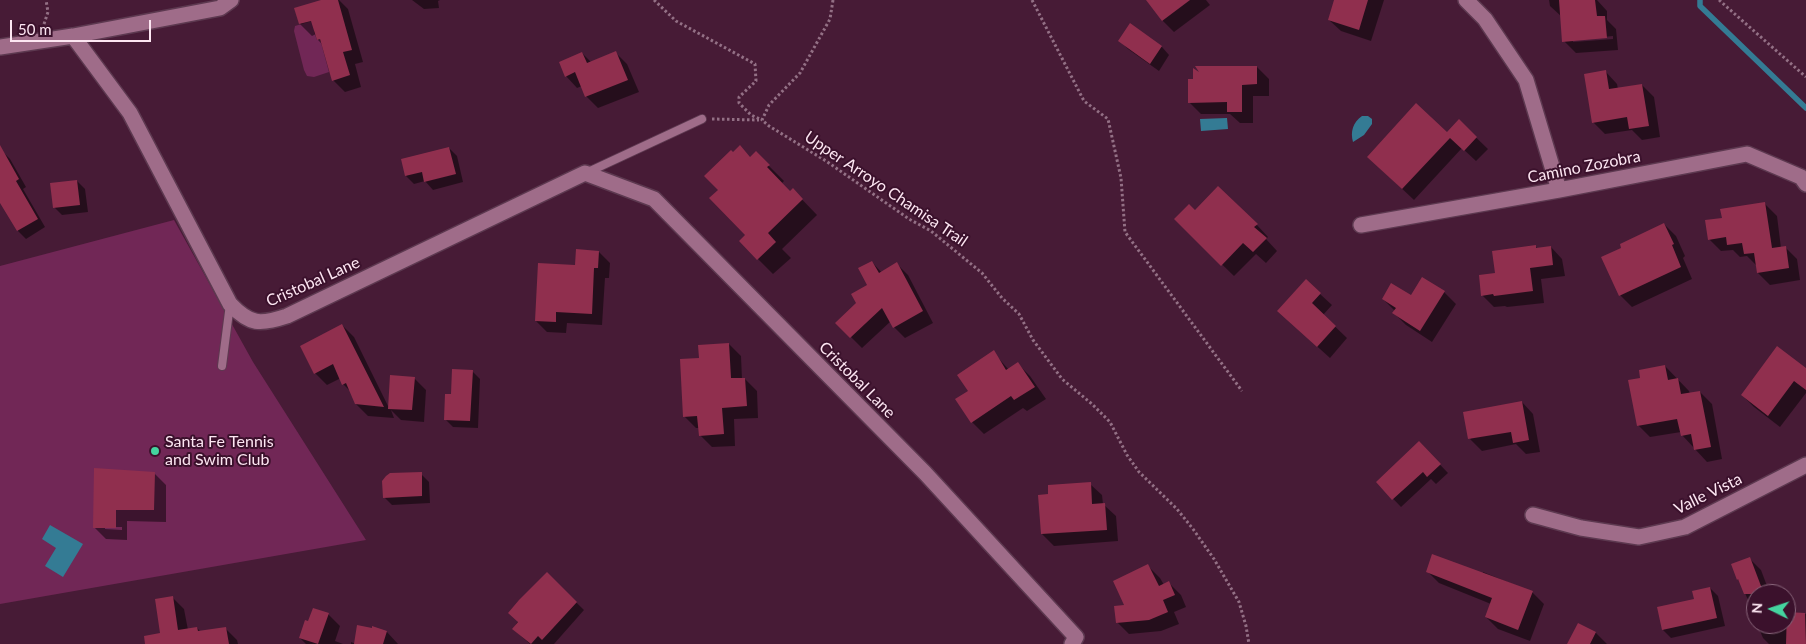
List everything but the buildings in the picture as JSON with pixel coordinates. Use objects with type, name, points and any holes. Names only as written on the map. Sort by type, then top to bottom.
[{"type":"street","points":[[0,47],[73,36],[220,8],[231,0]]},
{"type":"street","points":[[1466,0],[1485,19],[1526,80],[1559,190]]},
{"type":"street","name":"Cristobal Lane","points":[[73,36],[130,113],[230,304],[250,321],[272,321],[287,316],[585,173],[654,199],[925,474],[1076,637],[1072,644]]},
{"type":"street","name":"Camino Zozobra","points":[[1361,225],[1747,154],[1801,177],[1806,184]]},
{"type":"street","name":"Valle Vista","points":[[1533,515],[1580,528],[1639,537],[1685,527],[1806,465]]},
{"type":"lane","name":"Cristobal Lane","points":[[585,173],[702,119]]},
{"type":"lane","points":[[222,366],[230,304]]},
{"type":"path","points":[[39,41],[48,12],[46,0]]},
{"type":"path","name":"Upper Arroyo Chamisa Trail","points":[[654,0],[676,21],[702,37],[755,64],[756,81],[739,96],[739,103],[751,115],[826,161],[931,231],[982,273],[1002,298],[1019,314],[1034,340],[1062,379],[1110,422],[1138,472],[1177,509],[1193,529],[1214,559],[1239,602],[1249,644]]},
{"type":"path","points":[[702,119],[762,120],[769,105],[800,73],[830,19],[833,0]]},
{"type":"path","points":[[1032,0],[1084,101],[1108,119],[1121,178],[1126,232],[1242,391]]},
{"type":"path","points":[[1719,0],[1806,77]]},
{"type":"shaded area","points":[[315,20],[314,32],[317,40],[320,39],[329,72],[314,77],[307,76],[304,70],[294,31],[295,26]]},
{"type":"shaded area","name":"Santa Fe Tennis and Swim Club","points":[[174,220],[253,362],[366,540],[0,604],[0,266]]},
{"type":"water","points":[[1362,116],[1368,116],[1372,119],[1372,124],[1364,135],[1353,142],[1353,127]]},
{"type":"water","points":[[1227,118],[1228,129],[1201,131],[1200,119]]},
{"type":"water","points":[[50,525],[83,544],[63,577],[45,566],[56,548],[42,539]]},
{"type":"waterway","points":[[1700,0],[1700,6],[1806,108]]},
{"type":"place","name":"Santa Fe Tennis and Swim Club","points":[[155,451]]}]
